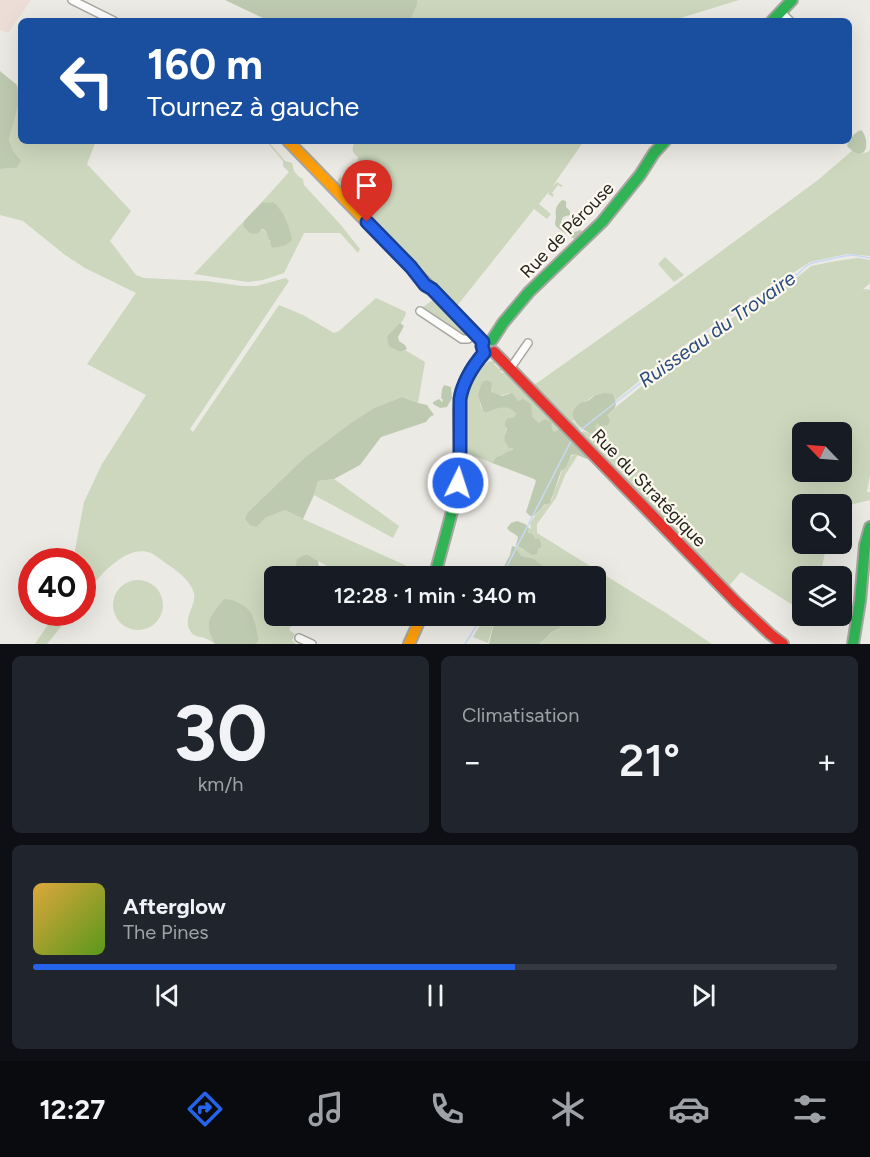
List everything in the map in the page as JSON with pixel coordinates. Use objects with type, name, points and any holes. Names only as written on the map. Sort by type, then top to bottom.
[{"type":"street","points":[[72,0],[108,18]]},
{"type":"street","points":[[775,18],[792,0]]},
{"type":"street","points":[[781,12],[787,18]]},
{"type":"street","name":"Rue du Stratégique","points":[[291,144],[411,267],[425,285],[432,289],[486,344],[736,602],[783,644]]},
{"type":"street","name":"Rue de Pérouse","points":[[437,566],[458,483],[461,391],[472,368],[486,344],[521,300],[584,241],[630,188],[663,144]]},
{"type":"street","points":[[420,311],[462,339],[486,344]]},
{"type":"street","points":[[510,369],[528,343]]},
{"type":"street","points":[[853,644],[865,545],[870,527]]},
{"type":"street","points":[[409,644],[418,626]]},
{"type":"street","points":[[299,638],[312,644]]},
{"type":"shaded area","points":[[0,0],[31,0],[8,33],[0,30]]},
{"type":"green space","points":[[225,0],[417,0],[411,18],[263,18]]},
{"type":"green space","points":[[417,0],[739,0],[681,18],[411,18]]},
{"type":"green space","points":[[0,71],[17,85],[18,107],[9,139],[13,151],[21,161],[16,168],[0,169]]},
{"type":"green space","points":[[18,107],[18,144],[95,144],[87,164],[131,211],[110,241],[136,275],[144,278],[206,281],[242,286],[256,286],[286,278],[289,281],[190,429],[193,432],[279,305],[303,315],[334,333],[376,298],[406,312],[403,321],[387,339],[400,352],[405,350],[425,362],[418,403],[402,397],[374,408],[352,422],[304,458],[247,513],[245,519],[265,518],[285,510],[407,566],[327,566],[305,554],[297,566],[264,566],[264,626],[291,626],[289,630],[295,634],[292,640],[296,644],[256,644],[259,640],[254,617],[229,599],[224,599],[209,620],[209,630],[215,644],[208,639],[194,635],[188,627],[188,617],[194,598],[192,589],[181,574],[151,553],[141,551],[121,558],[96,581],[96,548],[75,548],[84,502],[102,464],[146,395],[87,364],[136,293],[85,268],[23,221],[0,215],[0,169],[16,168],[9,139]]},
{"type":"green space","points":[[861,130],[866,139],[866,149],[860,154],[847,146],[852,144],[852,136]]},
{"type":"green space","points":[[269,144],[285,161],[292,163],[294,171],[303,179],[304,185],[360,249],[358,253],[340,233],[304,233],[284,273],[248,282],[194,274],[244,221],[243,226],[266,231],[273,248],[278,246],[290,233],[280,213],[269,204],[262,202],[289,172],[283,166],[283,161]]},
{"type":"green space","points":[[354,144],[582,144],[552,187],[557,182],[563,186],[558,185],[552,193],[553,197],[548,194],[550,190],[539,204],[551,214],[547,219],[534,209],[457,306],[336,183],[340,177],[349,180],[357,170],[358,157],[353,148]]},
{"type":"green space","points":[[853,150],[860,154],[870,150],[870,256],[847,254],[810,262],[750,297],[745,303],[672,354],[616,400],[613,394],[601,394],[583,402],[573,421],[580,428],[578,430],[534,385],[818,180]]},
{"type":"green space","points":[[562,200],[566,201],[570,215],[563,217],[561,222],[571,231],[582,231],[576,240],[555,225],[556,208]]},
{"type":"green space","points":[[262,202],[273,202],[283,214],[292,240],[286,245],[273,248],[266,231],[262,229],[257,234],[250,233],[243,226],[244,221]]},
{"type":"green space","points":[[665,257],[684,275],[674,282],[658,264]]},
{"type":"green space","points":[[858,258],[870,260],[870,283],[863,289],[870,290],[870,475],[867,492],[870,492],[870,500],[852,504],[852,494],[792,494],[792,554],[825,554],[822,566],[792,566],[792,605],[741,572],[728,587],[700,560],[695,549],[670,529],[580,434],[583,431],[590,434],[595,433],[596,423],[680,356],[747,308],[752,310],[758,306],[759,300],[799,276],[811,266]]},
{"type":"green space","points":[[434,299],[467,336],[457,333],[422,308]]},
{"type":"green space","points":[[400,323],[404,326],[398,337],[399,341],[407,349],[400,352],[389,346],[387,339]]},
{"type":"green space","points":[[490,361],[495,362],[494,364],[499,369],[503,366],[505,368],[500,372],[511,375],[561,427],[555,432],[539,423],[509,393],[499,395],[491,389],[480,390],[481,406],[486,413],[506,407],[516,414],[505,434],[506,443],[513,448],[513,451],[496,457],[492,463],[467,453],[466,428],[466,402],[473,378]]},
{"type":"green space","points":[[487,380],[492,383],[492,392],[502,396],[512,393],[518,401],[523,399],[531,404],[532,416],[539,423],[545,419],[551,422],[552,430],[555,432],[561,427],[590,456],[587,459],[575,454],[571,455],[566,467],[561,471],[550,503],[544,505],[534,516],[526,512],[536,481],[492,463],[496,457],[513,450],[504,440],[507,428],[505,422],[516,414],[510,408],[498,408],[486,413],[483,411],[478,395],[482,382]]},
{"type":"green space","points":[[444,385],[451,387],[452,398],[447,407],[440,408],[433,402],[439,399],[442,402]]},
{"type":"green space","points":[[613,394],[616,401],[615,406],[607,416],[610,420],[608,425],[600,426],[596,423],[596,431],[592,434],[579,426],[573,418],[574,409],[595,395]]},
{"type":"green space","points":[[402,397],[427,405],[434,415],[426,422],[381,437],[360,465],[334,479],[318,481],[303,519],[285,510],[265,518],[256,527],[250,525],[245,519],[247,513],[304,458],[374,408]]},
{"type":"green space","points":[[575,454],[578,455],[565,475],[556,498],[537,524],[537,533],[590,566],[542,566],[534,560],[520,556],[515,547],[516,545],[528,552],[536,539],[528,533],[529,528],[531,529],[530,523],[540,509],[552,500],[564,465]]},
{"type":"green space","points":[[334,479],[399,526],[393,538],[314,495],[318,481]]},
{"type":"green space","points":[[517,521],[529,528],[528,533],[536,539],[539,538],[541,547],[537,554],[532,555],[516,545],[518,537],[507,528],[511,523]]},
{"type":"green space","points":[[512,546],[521,556],[534,559],[543,566],[504,566]]},
{"type":"green space","points":[[306,554],[318,561],[319,566],[296,566],[297,559]]},
{"type":"green space","points":[[606,576],[712,644],[539,644],[560,626],[606,626]]},
{"type":"green space","points":[[138,580],[147,582],[158,591],[163,605],[161,614],[152,625],[138,630],[129,628],[118,619],[113,605],[115,596],[124,585]]},
{"type":"green space","points":[[224,599],[241,604],[251,612],[259,640],[256,644],[215,644],[209,630],[209,620]]},
{"type":"green space","points":[[47,626],[62,626],[47,644],[35,644]]},
{"type":"green space","points":[[480,626],[493,626],[488,643],[473,637]]},
{"type":"green space","points":[[493,626],[560,626],[539,644],[489,644]]},
{"type":"waterway","name":"Ruisseau du Trovaire","points":[[578,432],[680,351],[751,301],[798,274],[806,266],[844,256],[870,258]]},
{"type":"waterway","name":"Ruisseau du Trovaire","points":[[507,566],[571,441]]},
{"type":"waterway","name":"Ruisseau du Trovaire","points":[[465,644],[476,626]]},
{"type":"traffic: fast","points":[[775,18],[792,0]]},
{"type":"traffic: fast","points":[[492,340],[529,292],[602,222],[662,144]]},
{"type":"traffic: fast","points":[[437,566],[458,483],[461,391],[472,368],[484,353]]},
{"type":"traffic: fast","points":[[853,644],[865,545],[870,527]]},
{"type":"traffic: slow","points":[[291,144],[483,342]]},
{"type":"traffic: slow","points":[[409,644],[417,626]]},
{"type":"traffic: jam","points":[[494,352],[736,602],[783,644]]},
{"type":"route","points":[[367,222],[416,272],[418,278],[432,289],[483,342],[484,353],[472,368],[461,391],[458,483]]}]
